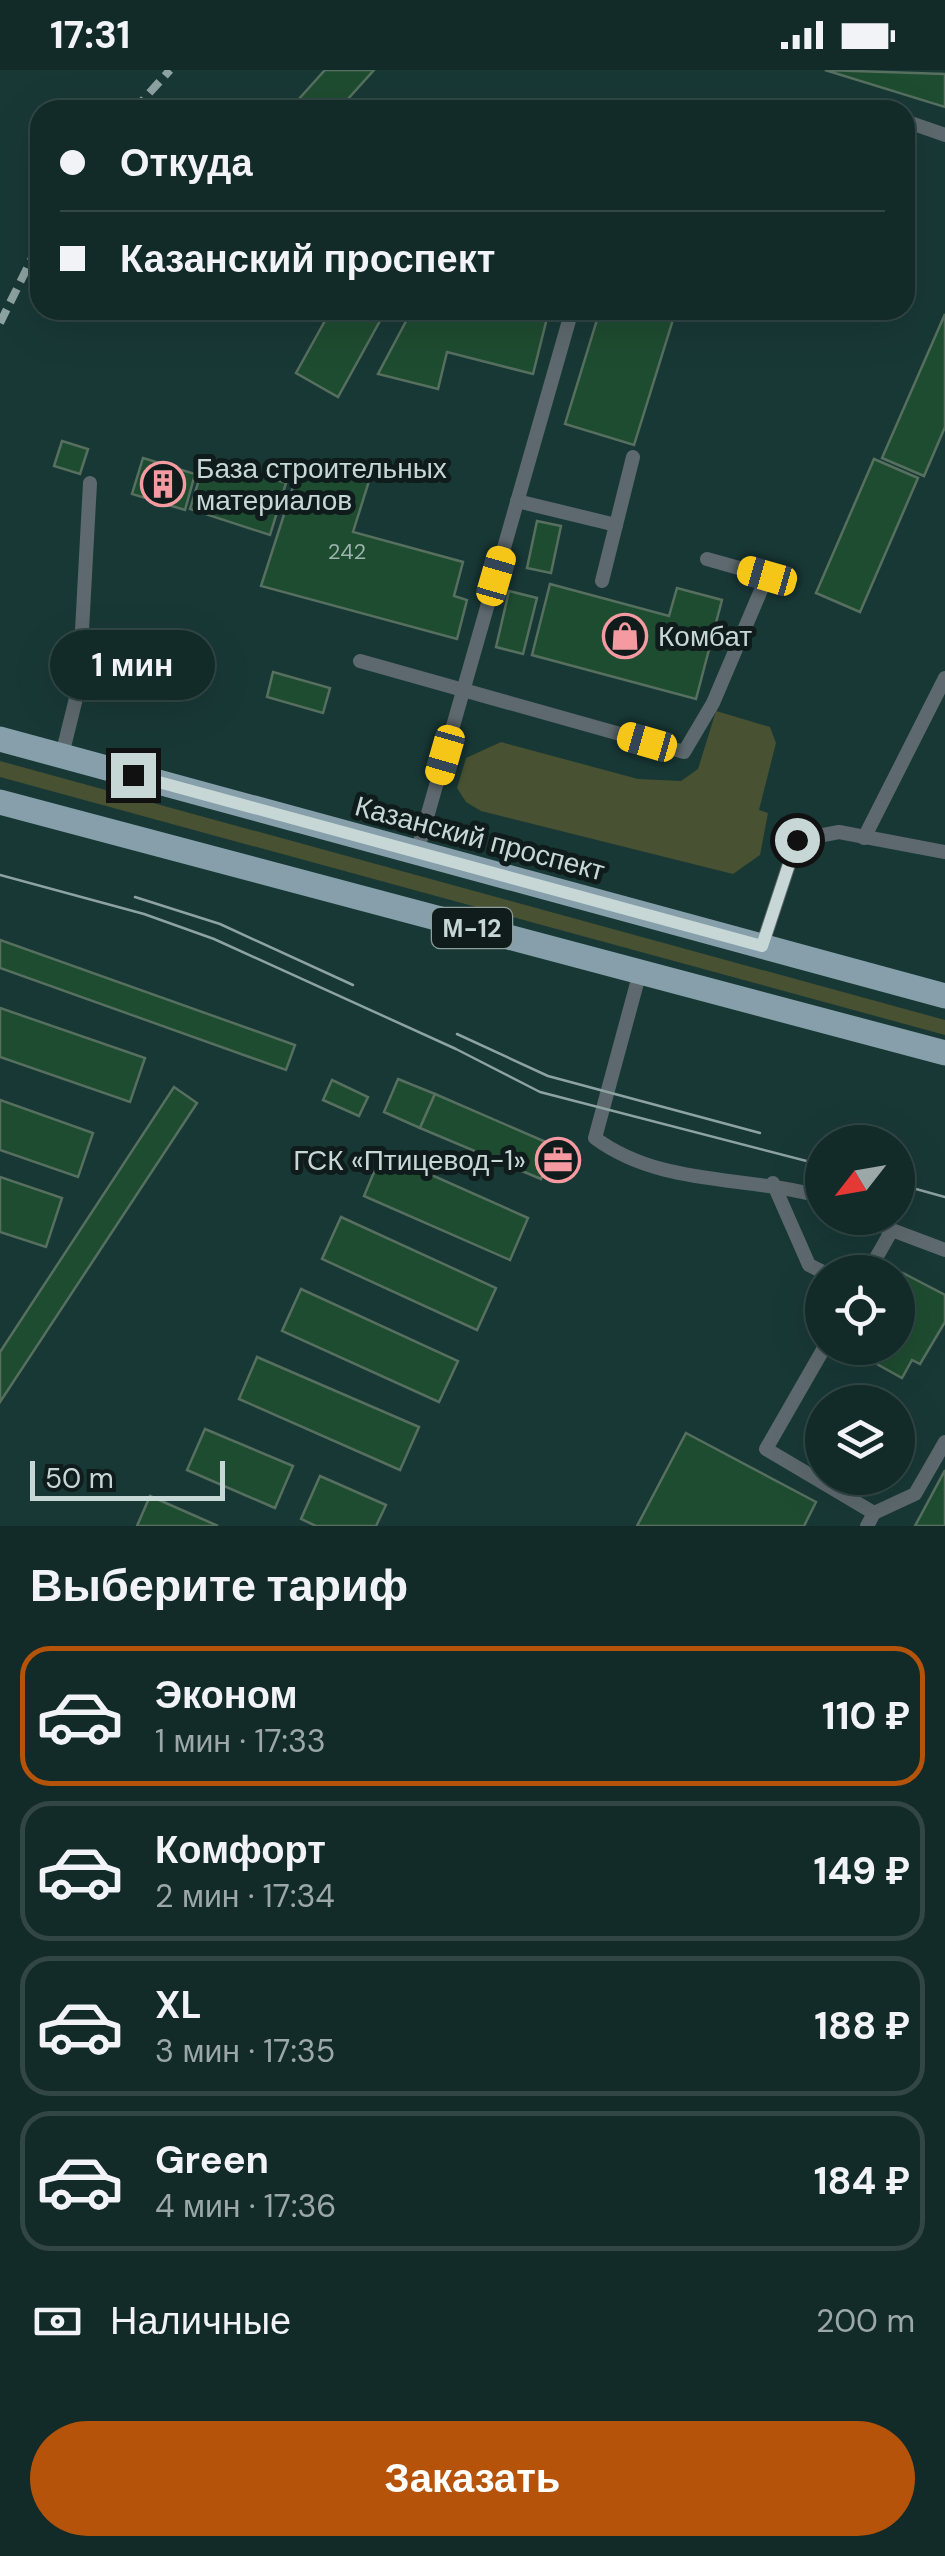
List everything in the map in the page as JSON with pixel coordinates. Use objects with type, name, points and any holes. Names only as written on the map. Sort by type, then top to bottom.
[{"type":"main road","name":"Казанский проспект","points":[[0,739],[945,996]]},
{"type":"main road","name":"М-12","points":[[0,802],[945,1053]]},
{"type":"lane","points":[[915,125],[945,135]]},
{"type":"lane","points":[[417,852],[569,320]]},
{"type":"lane","points":[[602,581],[633,458]]},
{"type":"lane","points":[[62,755],[78,686],[90,483]]},
{"type":"lane","points":[[517,501],[616,525]]},
{"type":"lane","points":[[360,661],[684,752],[712,703],[767,576],[708,559]]},
{"type":"lane","points":[[864,838],[945,678]]},
{"type":"lane","points":[[762,946],[797,840],[839,832],[945,852]]},
{"type":"lane","points":[[640,972],[594,1138],[624,1160],[661,1170],[773,1183],[805,1192]]},
{"type":"lane","points":[[773,1183],[805,1258]]},
{"type":"lane","points":[[905,1235],[945,1250]]},
{"type":"lane","points":[[814,1365],[766,1449],[871,1519],[915,1494],[945,1442]]},
{"type":"green space","points":[[716,711],[770,727],[776,743],[759,810],[768,813],[760,855],[733,874],[481,811],[466,802],[457,788],[466,758],[501,742],[638,779],[681,781],[698,769]]},
{"type":"green space","points":[[0,761],[945,1020],[945,1035],[0,777]]},
{"type":"building","points":[[325,70],[374,70],[347,100],[298,100]]},
{"type":"building","points":[[825,70],[945,74],[945,107]]},
{"type":"building","points":[[945,314],[945,427],[924,476],[882,458]]},
{"type":"building","points":[[325,320],[380,320],[338,397],[296,373]]},
{"type":"building","points":[[407,320],[546,320],[533,374],[447,352],[438,389],[378,374]]},
{"type":"building","points":[[597,320],[673,320],[634,445],[565,424]]},
{"type":"building","points":[[62,441],[88,449],[80,474],[54,466]]},
{"type":"building","points":[[206,457],[286,483],[270,535],[190,509]]},
{"type":"building","name":"База строительных материалов","points":[[143,458],[195,474],[185,510],[132,494]]},
{"type":"building","points":[[874,459],[918,478],[860,612],[816,593]]},
{"type":"building","points":[[301,462],[369,481],[353,532],[463,562],[454,596],[467,600],[457,639],[261,586]]},
{"type":"building","points":[[537,521],[561,526],[551,573],[527,568]]},
{"type":"building","name":"Комбат","points":[[550,584],[669,616],[677,588],[722,600],[696,699],[532,655]]},
{"type":"building","points":[[509,591],[537,598],[523,654],[496,647]]},
{"type":"building","points":[[273,672],[330,688],[323,713],[267,697]]},
{"type":"building","points":[[0,940],[295,1045],[286,1070],[0,968]]},
{"type":"building","points":[[0,1008],[145,1058],[130,1102],[0,1057]]},
{"type":"building","points":[[398,1079],[435,1094],[420,1128],[384,1112]]},
{"type":"building","points":[[332,1080],[368,1097],[359,1116],[323,1100]]},
{"type":"building","points":[[174,1087],[197,1103],[0,1402],[0,1352]]},
{"type":"building","points":[[435,1094],[555,1146],[541,1179],[420,1128]]},
{"type":"building","points":[[0,1100],[93,1133],[78,1177],[0,1150]]},
{"type":"building","points":[[555,1146],[570,1152],[562,1171],[547,1165]]},
{"type":"building","points":[[382,1153],[528,1218],[510,1260],[364,1196]]},
{"type":"building","points":[[0,1177],[62,1198],[46,1247],[0,1232]]},
{"type":"building","points":[[341,1217],[496,1288],[477,1330],[322,1259]]},
{"type":"building","points":[[915,1279],[945,1295],[945,1322],[920,1364],[915,1362]]},
{"type":"building","points":[[301,1289],[458,1361],[439,1402],[282,1331]]},
{"type":"building","points":[[257,1357],[419,1427],[400,1470],[239,1399]]},
{"type":"building","points":[[879,1365],[909,1365],[902,1378]]},
{"type":"building","points":[[205,1429],[293,1466],[275,1508],[187,1470]]},
{"type":"building","points":[[686,1433],[816,1502],[804,1526],[637,1526]]},
{"type":"building","points":[[945,1470],[945,1526],[915,1526]]},
{"type":"building","points":[[320,1476],[386,1505],[376,1526],[316,1526],[301,1519]]},
{"type":"building","points":[[150,1496],[218,1526],[137,1526]]},
{"type":"tram line","points":[[0,875],[144,914],[214,939],[456,1049],[540,1092],[805,1161]]},
{"type":"tram line","points":[[135,897],[220,924],[353,985]]},
{"type":"tram line","points":[[457,1034],[548,1076],[760,1133]]},
{"type":"tram line","points":[[915,1189],[945,1197]]},
{"type":"railway","points":[[143,100],[170,70]]},
{"type":"railway","points":[[0,323],[30,262]]},
{"type":"place","name":"База строительных материалов","points":[[163,484]]},
{"type":"place","name":"Комбат","points":[[625,636]]},
{"type":"place","name":"ГСК «Птицевод-1»","points":[[558,1160]]},
{"type":"route","points":[[133,775],[762,946],[797,840]]}]
